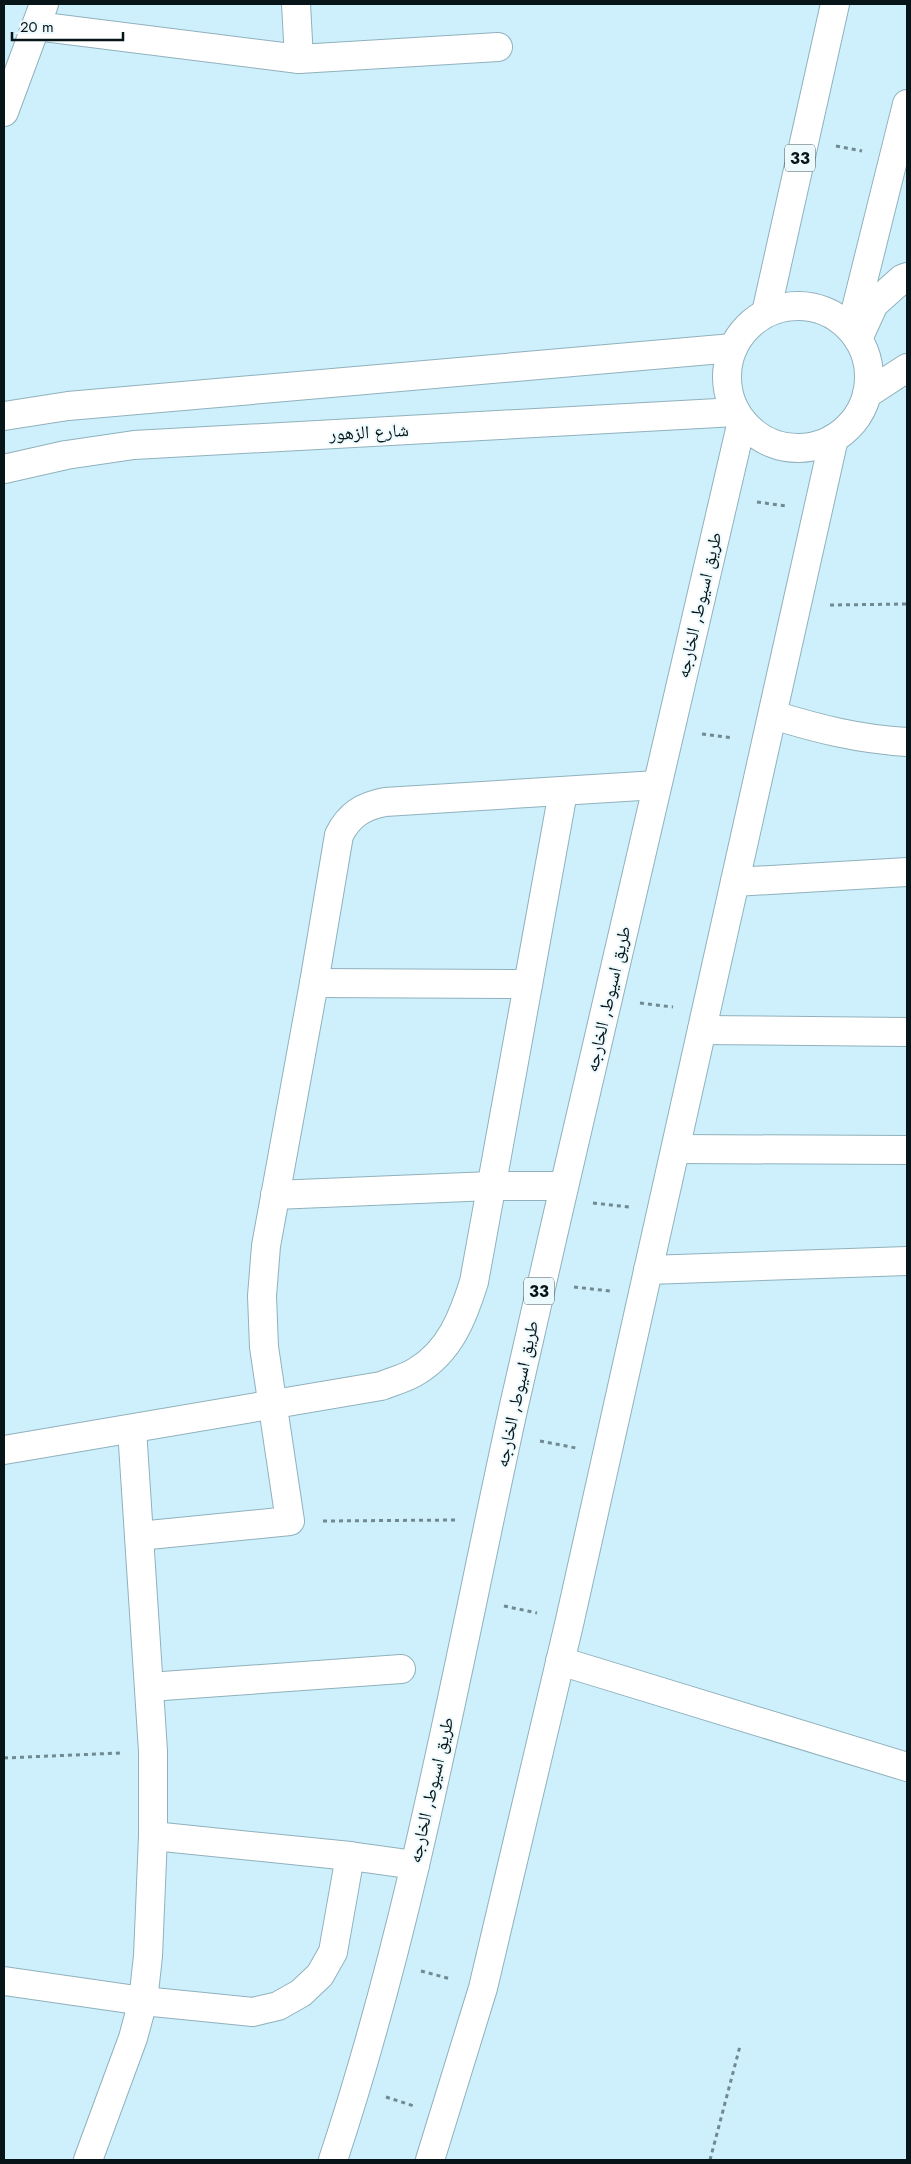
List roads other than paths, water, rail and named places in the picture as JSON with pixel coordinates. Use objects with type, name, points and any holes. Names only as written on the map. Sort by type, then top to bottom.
[{"type":"main road","points":[[296,4],[299,59]]},
{"type":"main road","name":"33","points":[[766,313],[835,4]]},
{"type":"main road","points":[[4,112],[40,15],[299,59],[498,47]]},
{"type":"main road","points":[[855,334],[907,104]]},
{"type":"main road","points":[[855,334],[874,304],[902,279],[907,278]]},
{"type":"main road","points":[[788,306],[811,307],[833,314],[855,334],[866,356],[869,374],[867,394],[860,411],[849,426],[834,438],[815,445],[802,447],[775,444],[757,435],[739,417],[728,392],[727,370],[733,348],[746,328],[766,313],[788,306]]},
{"type":"main road","points":[[4,416],[68,406],[733,348]]},
{"type":"main road","points":[[867,394],[907,368]]},
{"type":"main road","name":"شارع الزهور","points":[[4,469],[66,455],[134,445],[739,417]]},
{"type":"main road","name":"طريق اسيوط, الخارجه","points":[[333,2160],[357,2087],[391,1964],[415,1865],[541,1284],[724,498],[739,417]]},
{"type":"main road","points":[[430,2160],[484,1988],[570,1620],[834,438]]},
{"type":"main road","points":[[773,715],[826,731],[874,740],[907,742]]},
{"type":"main road","points":[[139,1536],[290,1521],[264,1347],[262,1296],[266,1246],[339,835],[346,821],[370,805],[385,802],[657,785]]},
{"type":"main road","points":[[4,1450],[381,1386],[416,1372],[439,1355],[461,1321],[474,1282],[563,792]]},
{"type":"main road","points":[[735,882],[907,872]]},
{"type":"main road","points":[[314,983],[528,984]]},
{"type":"main road","points":[[704,1021],[907,1032]]},
{"type":"main road","points":[[676,1149],[907,1150]]},
{"type":"main road","points":[[275,1195],[491,1186],[563,1193]]},
{"type":"main road","points":[[646,1282],[907,1261]]},
{"type":"main road","points":[[88,2160],[121,2075],[143,2001],[148,1956],[153,1836],[153,1751],[132,1429]]},
{"type":"main road","points":[[560,1661],[907,1767]]},
{"type":"main road","points":[[149,1687],[401,1669]]},
{"type":"main road","points":[[153,1836],[350,1856],[415,1865]]},
{"type":"main road","points":[[4,1981],[143,2001],[253,2012],[278,2006],[301,1993],[320,1975],[333,1952],[350,1856]]}]
